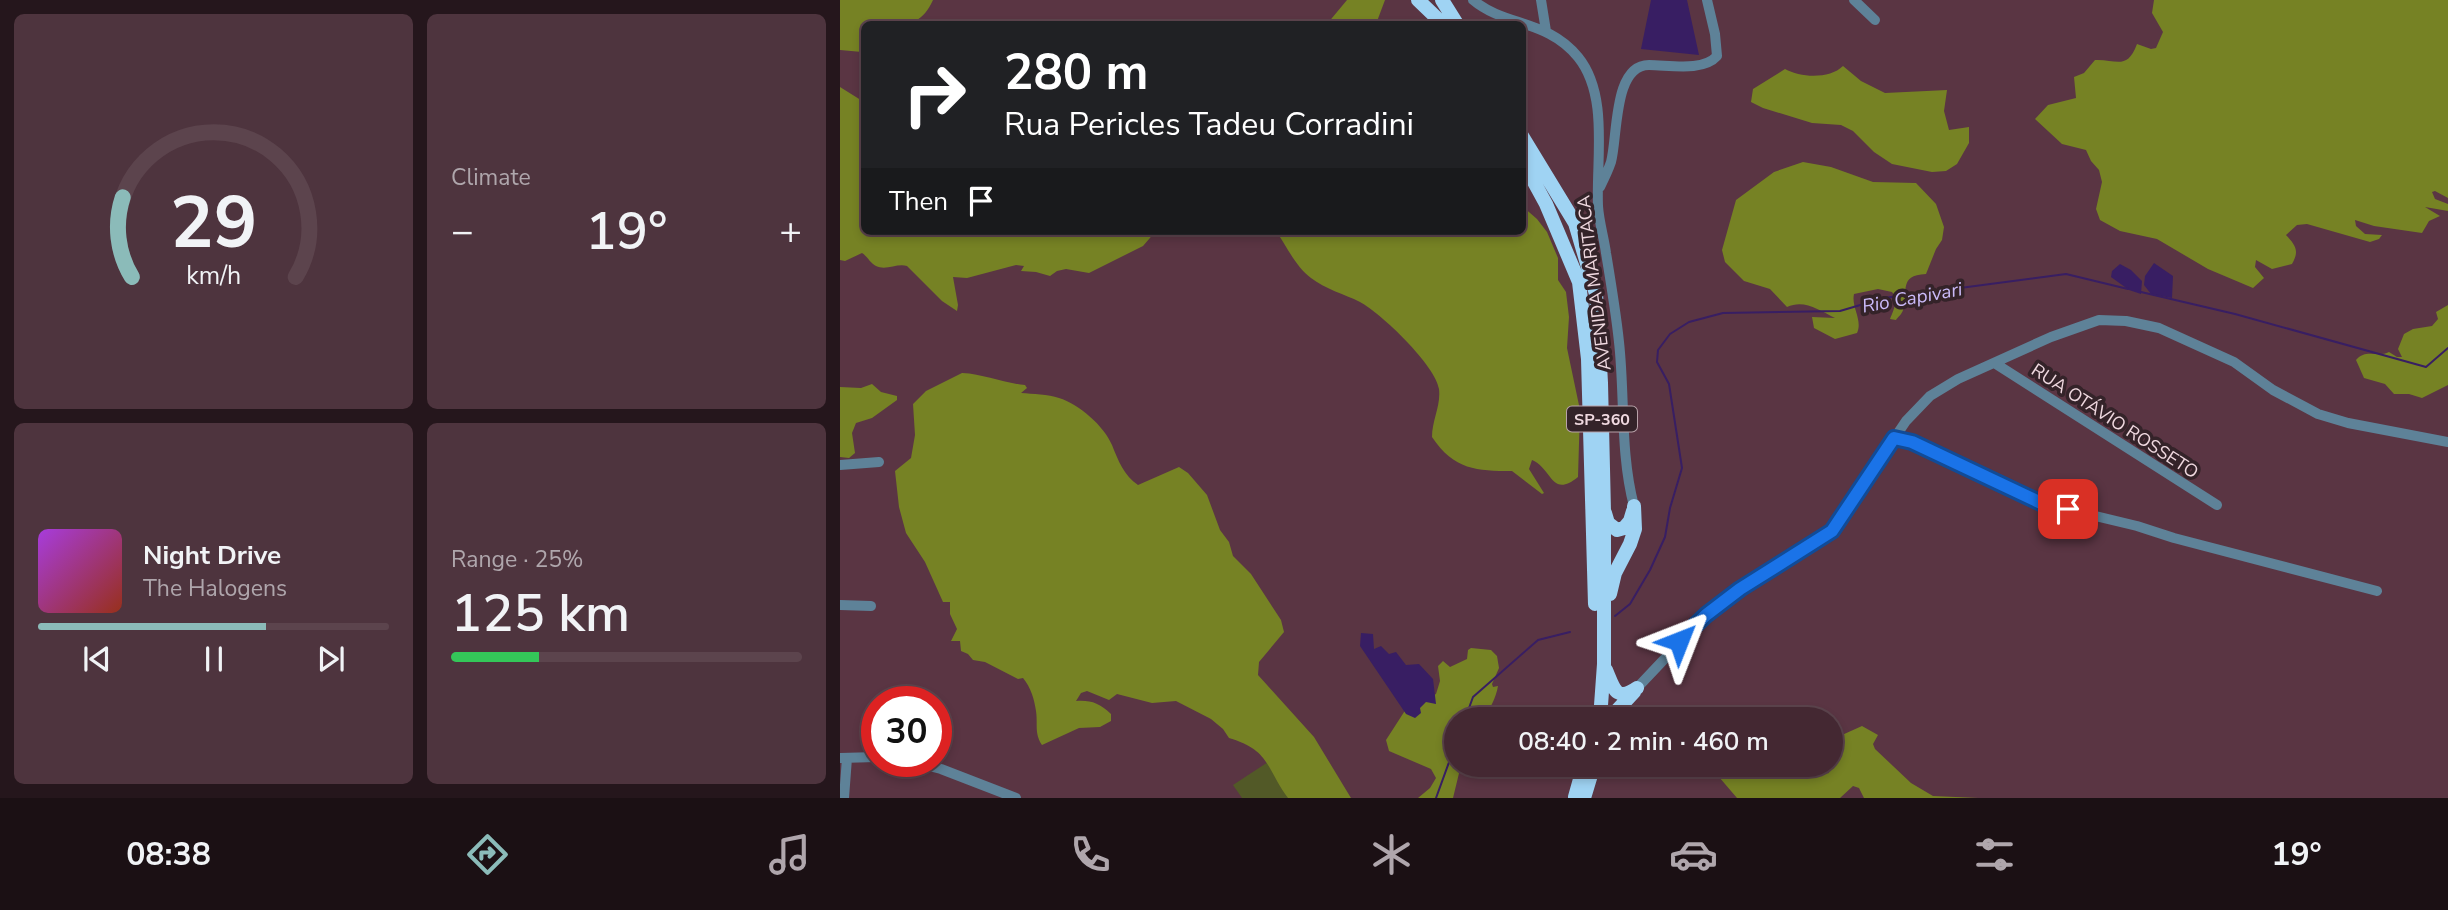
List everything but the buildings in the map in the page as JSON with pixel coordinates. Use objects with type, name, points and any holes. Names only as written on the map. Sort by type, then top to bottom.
[{"type":"highway","points":[[1418,0],[1440,21]]},
{"type":"highway","points":[[1427,0],[1441,21]]},
{"type":"highway","points":[[1442,0],[1455,21]]},
{"type":"highway","name":"SP-360","points":[[1526,143],[1574,223],[1596,294],[1604,511],[1605,620],[1601,707]]},
{"type":"highway","name":"SP-360","points":[[1526,167],[1546,204],[1579,282],[1588,359],[1591,437],[1595,685],[1592,707]]},
{"type":"highway","points":[[1604,511],[1608,523],[1617,530],[1624,528],[1630,521],[1634,506]]},
{"type":"highway","points":[[1605,620],[1615,573],[1635,529],[1634,506]]},
{"type":"highway","points":[[1604,664],[1613,688],[1618,692],[1626,695],[1637,688]]},
{"type":"highway","points":[[1619,707],[1637,688]]},
{"type":"highway","points":[[1574,798],[1586,777]]},
{"type":"highway","points":[[1584,798],[1589,777]]},
{"type":"street","name":"AVENIDA MARITACA","points":[[1473,0],[1487,10],[1518,21]]},
{"type":"street","points":[[1541,0],[1546,31]]},
{"type":"street","points":[[1598,191],[1611,162],[1620,100],[1630,73],[1643,65],[1706,65],[1717,56],[1707,0]]},
{"type":"street","points":[[1854,0],[1875,20]]},
{"type":"street","name":"AVENIDA MARITACA","points":[[1526,24],[1546,31],[1566,43],[1586,67],[1593,82],[1597,102],[1598,208],[1612,286],[1634,506]]},
{"type":"street","points":[[1637,688],[1706,615],[1740,589],[1832,531],[1894,438],[1917,407],[1930,396],[1958,379],[2051,337],[2099,320],[2126,321],[2159,328],[2234,362],[2273,390],[2318,414],[2348,423],[2448,442]]},
{"type":"street","name":"RUA OTÁVIO ROSSETO","points":[[1996,364],[2217,505]]},
{"type":"street","points":[[1894,438],[1912,442],[2041,503],[2377,591]]},
{"type":"street","points":[[840,465],[878,462]]},
{"type":"street","points":[[840,605],[871,606]]},
{"type":"street","points":[[844,758],[844,798]]},
{"type":"street","points":[[952,773],[1017,798]]},
{"type":"green space","points":[[840,0],[933,0],[927,11],[915,21],[861,21],[861,52],[840,50]]},
{"type":"green space","points":[[1347,0],[1385,0],[1377,21],[1330,21]]},
{"type":"green space","points":[[2154,0],[2448,0],[2448,198],[2432,192],[2435,199],[2448,204],[2448,211],[2425,207],[2440,216],[2429,221],[2422,233],[2374,226],[2355,220],[2356,226],[2365,234],[2382,235],[2370,242],[2307,224],[2297,225],[2286,235],[2295,248],[2296,255],[2292,264],[2272,269],[2256,260],[2255,267],[2264,278],[2253,288],[2208,269],[2157,239],[2120,231],[2100,220],[2096,209],[2102,182],[2099,170],[2086,150],[2062,144],[2035,119],[2048,105],[2076,98],[2074,77],[2084,73],[2095,60],[2125,61],[2137,44],[2156,48],[2163,32],[2152,13]]},
{"type":"green space","points":[[1843,66],[1861,81],[1885,93],[1947,90],[1944,111],[1949,130],[1969,127],[1969,143],[1957,164],[1946,171],[1932,172],[1892,164],[1874,152],[1853,131],[1841,125],[1812,123],[1751,102],[1753,89],[1785,69],[1815,76],[1831,73]]},
{"type":"green space","points":[[840,87],[861,100],[861,235],[1153,235],[1143,246],[1089,273],[1066,269],[1050,276],[1021,271],[1024,266],[1016,265],[967,278],[953,277],[957,311],[942,301],[907,266],[880,267],[874,265],[862,253],[845,261],[840,260]]},
{"type":"green space","points":[[1803,162],[1831,167],[1873,182],[1916,183],[1936,204],[1944,227],[1942,240],[1926,274],[1917,275],[1908,282],[1905,304],[1896,320],[1890,319],[1895,302],[1892,292],[1878,289],[1854,294],[1859,323],[1857,333],[1835,339],[1814,328],[1812,317],[1835,318],[1805,305],[1787,307],[1770,289],[1744,281],[1725,262],[1722,250],[1736,200],[1774,172]]},
{"type":"green space","points":[[1526,210],[1547,232],[1558,258],[1558,280],[1566,292],[1569,317],[1567,348],[1580,410],[1578,477],[1562,485],[1552,480],[1539,464],[1532,460],[1529,469],[1544,493],[1542,494],[1512,471],[1477,469],[1449,456],[1432,437],[1439,389],[1436,379],[1418,354],[1369,308],[1322,285],[1296,263],[1278,235],[1526,235]]},
{"type":"green space","points":[[2448,305],[2448,385],[2422,398],[2409,394],[2394,394],[2385,384],[2364,378],[2356,360],[2360,356],[2389,352],[2402,357],[2398,349],[2404,334],[2413,329],[2432,326],[2438,319],[2436,312]]},
{"type":"green space","points":[[962,373],[1025,385],[1027,388],[1021,393],[1055,397],[1075,405],[1103,430],[1125,472],[1138,485],[1179,467],[1188,473],[1207,495],[1233,556],[1251,574],[1281,620],[1284,632],[1259,662],[1258,675],[1314,737],[1351,798],[1288,798],[1260,754],[1229,738],[1211,719],[1176,701],[1152,703],[1117,694],[1109,700],[1087,691],[1081,693],[1076,701],[1099,705],[1111,714],[1111,721],[1100,727],[1079,728],[1042,745],[1037,732],[1033,697],[1023,678],[1018,679],[985,662],[973,660],[961,651],[960,641],[951,641],[957,629],[950,614],[950,602],[943,602],[925,562],[906,533],[899,507],[895,471],[911,458],[915,435],[913,404],[926,391]]},
{"type":"green space","points":[[872,384],[881,392],[897,396],[897,400],[872,418],[856,423],[852,433],[855,453],[849,458],[840,457],[840,387],[861,388]]},
{"type":"green space","points":[[1468,650],[1491,650],[1497,656],[1499,668],[1492,684],[1493,687],[1498,686],[1496,695],[1490,707],[1444,707],[1444,777],[1458,777],[1453,798],[1418,798],[1430,788],[1436,778],[1431,769],[1389,751],[1386,740],[1406,709],[1436,694],[1440,681],[1438,666],[1443,661],[1450,667],[1467,659]]},
{"type":"green space","points":[[1862,726],[1878,735],[1873,744],[1875,749],[1911,783],[1933,796],[1978,798],[1864,798],[1859,788],[1853,786],[1840,798],[1737,798],[1719,777],[1843,777],[1843,735]]},
{"type":"green space","points":[[1268,762],[1296,798],[1242,798],[1233,785]]},
{"type":"shaded area","points":[[1651,0],[1687,0],[1699,55],[1641,49]]},
{"type":"shaded area","points":[[2154,263],[2173,276],[2172,298],[2151,294],[2144,285],[2145,276]]},
{"type":"shaded area","points":[[2120,264],[2142,281],[2141,294],[2129,290],[2111,277],[2112,271]]},
{"type":"shaded area","points":[[1361,633],[1373,634],[1374,649],[1381,646],[1389,654],[1396,652],[1406,665],[1419,664],[1433,679],[1436,704],[1426,702],[1420,708],[1421,713],[1415,718],[1406,714],[1360,646]]},
{"type":"waterway","name":"Rio Capivari","points":[[1615,616],[1630,604],[1665,537],[1682,468],[1669,384],[1657,362],[1658,350],[1670,334],[1689,322],[1723,313],[1840,311],[1884,298],[2066,274],[2128,289]]},
{"type":"waterway","name":"Rio Capivari","points":[[2141,292],[2235,314],[2426,367],[2448,348]]},
{"type":"waterway","name":"Rio Capivari","points":[[1469,707],[1473,697],[1538,640],[1570,632]]},
{"type":"waterway","name":"Rio Capivari","points":[[1436,798],[1444,776]]},
{"type":"route","points":[[1679,641],[1706,615],[1740,589],[1832,531],[1894,438],[1912,442],[2041,503],[2068,509]]}]
